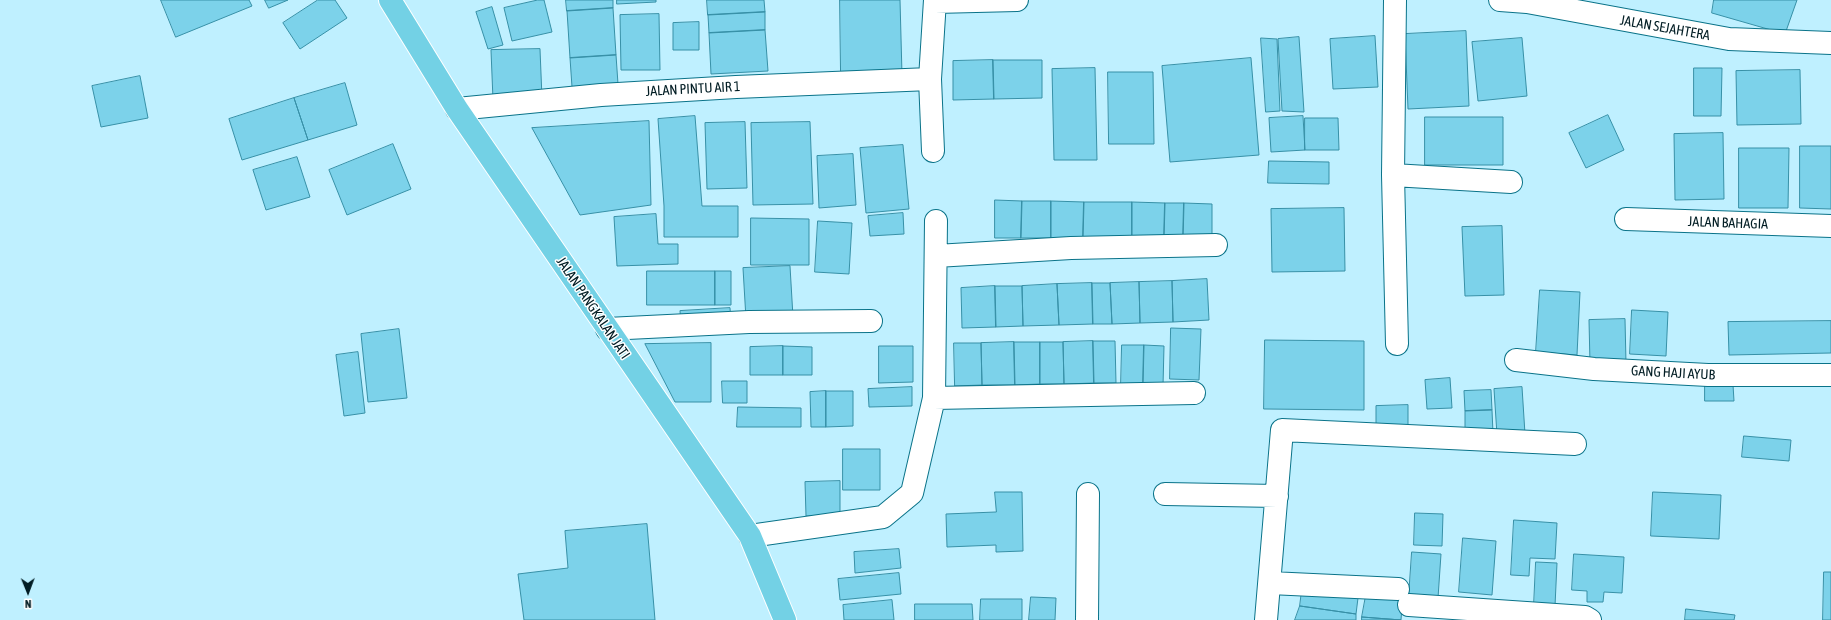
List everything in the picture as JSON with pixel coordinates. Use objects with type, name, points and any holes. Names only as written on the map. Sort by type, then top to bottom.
[{"type":"main road","name":"JALAN PANGKALAN JATI","points":[[390,0],[457,109],[750,536],[785,620]]},
{"type":"street","points":[[933,151],[930,79],[935,1],[1017,0]]},
{"type":"street","points":[[1394,0],[1393,175],[1397,344]]},
{"type":"street","name":"JALAN SEJAHTERA","points":[[1500,0],[1527,2],[1729,39],[1831,43]]},
{"type":"street","name":"JALAN PINTU AIR 1","points":[[457,109],[601,95],[744,86],[930,79]]},
{"type":"street","points":[[1393,175],[1510,182]]},
{"type":"street","name":"JALAN BAHAGIA","points":[[1626,219],[1831,226]]},
{"type":"street","points":[[750,536],[883,517],[912,493],[934,398],[936,221]]},
{"type":"street","points":[[936,256],[1070,248],[1216,245]]},
{"type":"street","points":[[607,329],[749,322],[871,321]]},
{"type":"street","name":"GANG HAJI AYUB","points":[[1516,360],[1594,369],[1708,375],[1831,375]]},
{"type":"street","points":[[934,398],[1194,393]]},
{"type":"street","points":[[1266,620],[1282,430],[1575,444]]},
{"type":"street","points":[[1087,620],[1088,494]]},
{"type":"street","points":[[1165,494],[1277,496]]},
{"type":"street","points":[[1270,583],[1585,617],[1590,620]]},
{"type":"building","points":[[161,0],[249,0],[252,6],[176,37]]},
{"type":"building","points":[[265,0],[288,0],[269,8]]},
{"type":"building","points":[[318,0],[335,0],[347,18],[300,49],[283,23]]},
{"type":"building","points":[[544,0],[552,32],[512,41],[504,8]]},
{"type":"building","points":[[566,0],[613,0],[613,8],[567,11]]},
{"type":"building","points":[[617,0],[656,0],[656,2],[617,4]]},
{"type":"building","points":[[707,0],[764,0],[765,12],[708,15]]},
{"type":"building","points":[[840,0],[900,0],[902,75],[841,76]]},
{"type":"building","points":[[1714,0],[1797,0],[1785,34],[1712,13]]},
{"type":"building","points":[[492,7],[503,45],[488,49],[476,12]]},
{"type":"building","points":[[613,8],[616,55],[570,58],[567,11]]},
{"type":"building","points":[[765,12],[765,30],[709,33],[708,15]]},
{"type":"building","points":[[659,14],[660,70],[621,70],[620,15]]},
{"type":"building","points":[[699,22],[699,50],[673,50],[673,23]]},
{"type":"building","points":[[765,30],[768,71],[711,74],[709,33]]},
{"type":"building","points":[[1466,31],[1469,106],[1408,109],[1405,34]]},
{"type":"building","points":[[1375,36],[1378,87],[1333,89],[1330,39]]},
{"type":"building","points":[[1299,37],[1304,112],[1282,111],[1278,39]]},
{"type":"building","points":[[1261,38],[1277,39],[1280,111],[1266,112]]},
{"type":"building","points":[[1522,38],[1527,96],[1478,101],[1472,42]]},
{"type":"building","points":[[540,49],[542,98],[493,100],[491,50]]},
{"type":"building","points":[[616,55],[618,84],[572,87],[570,58]]},
{"type":"building","points":[[1251,58],[1259,155],[1170,162],[1162,66]]},
{"type":"building","points":[[993,60],[1042,60],[1042,98],[994,99]]},
{"type":"building","points":[[993,60],[994,99],[953,100],[953,61]]},
{"type":"building","points":[[1095,68],[1097,160],[1054,160],[1052,69]]},
{"type":"building","points":[[1694,68],[1722,68],[1721,116],[1694,116]]},
{"type":"building","points":[[1800,70],[1801,124],[1737,125],[1736,71]]},
{"type":"building","points":[[1108,72],[1153,72],[1154,144],[1109,144]]},
{"type":"building","points":[[140,76],[148,118],[101,127],[92,86]]},
{"type":"building","points":[[345,83],[357,125],[308,140],[294,98]]},
{"type":"building","points":[[294,98],[308,140],[242,160],[229,119]]},
{"type":"building","points":[[1608,115],[1624,150],[1586,168],[1569,133]]},
{"type":"building","points":[[695,116],[702,206],[738,206],[738,237],[664,237],[664,206],[658,119]]},
{"type":"building","points":[[1303,116],[1305,150],[1271,152],[1269,118]]},
{"type":"building","points":[[1425,117],[1503,117],[1503,165],[1425,165]]},
{"type":"building","points":[[1305,118],[1338,118],[1339,150],[1305,150]]},
{"type":"building","points":[[649,121],[651,205],[580,215],[532,128]]},
{"type":"building","points":[[745,122],[747,188],[707,189],[705,123]]},
{"type":"building","points":[[810,122],[813,204],[753,205],[751,123]]},
{"type":"building","points":[[1723,133],[1724,199],[1675,200],[1674,134]]},
{"type":"building","points":[[393,144],[411,189],[347,215],[329,170]]},
{"type":"building","points":[[903,145],[909,209],[866,213],[860,148]]},
{"type":"building","points":[[1800,146],[1831,146],[1831,209],[1800,208]]},
{"type":"building","points":[[1739,148],[1789,148],[1788,208],[1739,208]]},
{"type":"building","points":[[853,154],[856,205],[819,208],[817,156]]},
{"type":"building","points":[[297,157],[310,197],[266,210],[253,170]]},
{"type":"building","points":[[1269,161],[1329,162],[1329,184],[1268,183]]},
{"type":"building","points":[[995,200],[1022,201],[1021,238],[995,238]]},
{"type":"building","points":[[1022,201],[1051,201],[1051,238],[1021,238]]},
{"type":"building","points":[[1051,201],[1084,202],[1083,239],[1051,238]]},
{"type":"building","points":[[1084,202],[1132,202],[1132,240],[1083,239]]},
{"type":"building","points":[[1132,202],[1165,203],[1164,240],[1132,240]]},
{"type":"building","points":[[1165,203],[1184,203],[1183,241],[1164,240]]},
{"type":"building","points":[[1184,203],[1212,204],[1212,241],[1183,241]]},
{"type":"building","points":[[1344,208],[1345,271],[1272,272],[1271,209]]},
{"type":"building","points":[[903,213],[904,234],[870,236],[868,216]]},
{"type":"building","points":[[656,214],[658,244],[678,244],[678,264],[617,266],[614,217]]},
{"type":"building","points":[[751,218],[809,219],[809,265],[751,265]]},
{"type":"building","points":[[818,221],[852,223],[849,274],[815,272]]},
{"type":"building","points":[[1502,226],[1504,295],[1465,296],[1462,227]]},
{"type":"building","points":[[790,266],[793,317],[746,319],[743,268]]},
{"type":"building","points":[[647,271],[715,271],[715,305],[647,305]]},
{"type":"building","points":[[715,271],[731,271],[731,305],[715,305]]},
{"type":"building","points":[[1207,279],[1209,320],[1173,322],[1172,281]]},
{"type":"building","points":[[1172,281],[1173,322],[1140,323],[1139,282]]},
{"type":"building","points":[[1139,282],[1140,323],[1112,324],[1110,283]]},
{"type":"building","points":[[1092,283],[1110,283],[1112,324],[1093,324]]},
{"type":"building","points":[[1092,283],[1093,324],[1059,325],[1057,284]]},
{"type":"building","points":[[1057,284],[1059,325],[1023,326],[1022,286]]},
{"type":"building","points":[[995,286],[1022,286],[1023,326],[996,327]]},
{"type":"building","points":[[995,286],[996,327],[962,328],[961,288]]},
{"type":"building","points":[[1540,290],[1580,292],[1577,355],[1536,352]]},
{"type":"building","points":[[730,308],[731,321],[681,324],[680,311]]},
{"type":"building","points":[[1632,310],[1668,312],[1666,356],[1630,354]]},
{"type":"building","points":[[1625,319],[1626,363],[1590,364],[1589,320]]},
{"type":"building","points":[[1831,321],[1831,353],[1729,355],[1728,322]]},
{"type":"building","points":[[1171,328],[1201,329],[1199,380],[1170,379]]},
{"type":"building","points":[[399,329],[407,398],[368,402],[361,334]]},
{"type":"building","points":[[1265,340],[1364,341],[1364,410],[1264,409]]},
{"type":"building","points":[[1093,341],[1094,383],[1064,384],[1063,342]]},
{"type":"building","points":[[1093,341],[1115,341],[1116,383],[1094,383]]},
{"type":"building","points":[[1014,342],[1015,385],[982,385],[981,343]]},
{"type":"building","points":[[1014,342],[1040,342],[1040,384],[1015,385]]},
{"type":"building","points":[[1040,342],[1063,342],[1064,384],[1040,384]]},
{"type":"building","points":[[711,343],[711,402],[675,402],[645,344]]},
{"type":"building","points":[[954,343],[981,343],[982,385],[955,386]]},
{"type":"building","points":[[1122,345],[1144,345],[1143,386],[1121,385]]},
{"type":"building","points":[[1144,345],[1164,346],[1163,386],[1143,386]]},
{"type":"building","points":[[783,346],[812,347],[812,375],[783,375]]},
{"type":"building","points":[[783,346],[783,375],[750,375],[750,347]]},
{"type":"building","points":[[879,346],[913,346],[913,382],[879,383]]},
{"type":"building","points":[[358,352],[365,413],[344,416],[336,355]]},
{"type":"building","points":[[1450,378],[1452,408],[1427,409],[1425,380]]},
{"type":"building","points":[[722,381],[747,381],[747,403],[723,403]]},
{"type":"building","points":[[1705,385],[1733,385],[1734,401],[1705,401]]},
{"type":"building","points":[[912,387],[912,406],[869,407],[868,389]]},
{"type":"building","points":[[1522,387],[1525,434],[1497,435],[1494,389]]},
{"type":"building","points":[[1491,390],[1492,410],[1465,411],[1464,391]]},
{"type":"building","points":[[826,391],[853,391],[853,426],[826,427]]},
{"type":"building","points":[[826,391],[826,427],[811,427],[810,392]]},
{"type":"building","points":[[1408,405],[1408,427],[1376,427],[1376,406]]},
{"type":"building","points":[[738,407],[801,408],[801,427],[737,427]]},
{"type":"building","points":[[1492,410],[1493,433],[1465,433],[1465,411]]},
{"type":"building","points":[[1744,436],[1791,440],[1789,461],[1742,457]]},
{"type":"building","points":[[843,449],[880,449],[880,490],[843,490]]},
{"type":"building","points":[[840,481],[840,516],[806,516],[805,482]]},
{"type":"building","points":[[995,492],[1022,492],[1023,551],[996,552],[996,545],[947,547],[946,514],[996,512]]},
{"type":"building","points":[[1653,492],[1721,495],[1719,539],[1651,536]]},
{"type":"building","points":[[1415,513],[1443,514],[1442,546],[1414,545]]},
{"type":"building","points":[[1514,520],[1557,523],[1555,559],[1530,558],[1529,576],[1511,575]]},
{"type":"building","points":[[647,524],[655,620],[524,620],[518,574],[568,568],[565,531]]},
{"type":"building","points":[[1463,538],[1496,541],[1492,595],[1459,592]]},
{"type":"building","points":[[899,549],[901,568],[855,573],[854,552]]},
{"type":"building","points":[[1412,552],[1441,554],[1438,598],[1409,596]]},
{"type":"building","points":[[1574,554],[1624,557],[1622,593],[1604,592],[1603,602],[1587,602],[1587,591],[1572,590]]},
{"type":"building","points":[[1536,562],[1557,563],[1555,606],[1534,605]]},
{"type":"building","points":[[1824,572],[1831,572],[1831,620],[1823,620]]},
{"type":"building","points":[[899,573],[901,594],[840,600],[838,579]]},
{"type":"building","points":[[1302,590],[1358,598],[1356,614],[1300,606]]},
{"type":"building","points":[[1367,590],[1403,592],[1401,620],[1362,617]]},
{"type":"building","points":[[1031,597],[1056,598],[1055,620],[1029,620]]},
{"type":"building","points":[[981,599],[1022,599],[1022,620],[980,620]]},
{"type":"building","points":[[892,600],[894,620],[844,620],[843,605]]},
{"type":"building","points":[[915,604],[972,604],[973,620],[915,620]]},
{"type":"building","points":[[1300,606],[1356,614],[1356,620],[1295,620]]},
{"type":"building","points":[[1686,609],[1735,615],[1734,620],[1685,620]]},
{"type":"building","points":[[1362,617],[1401,620],[1362,620]]}]
